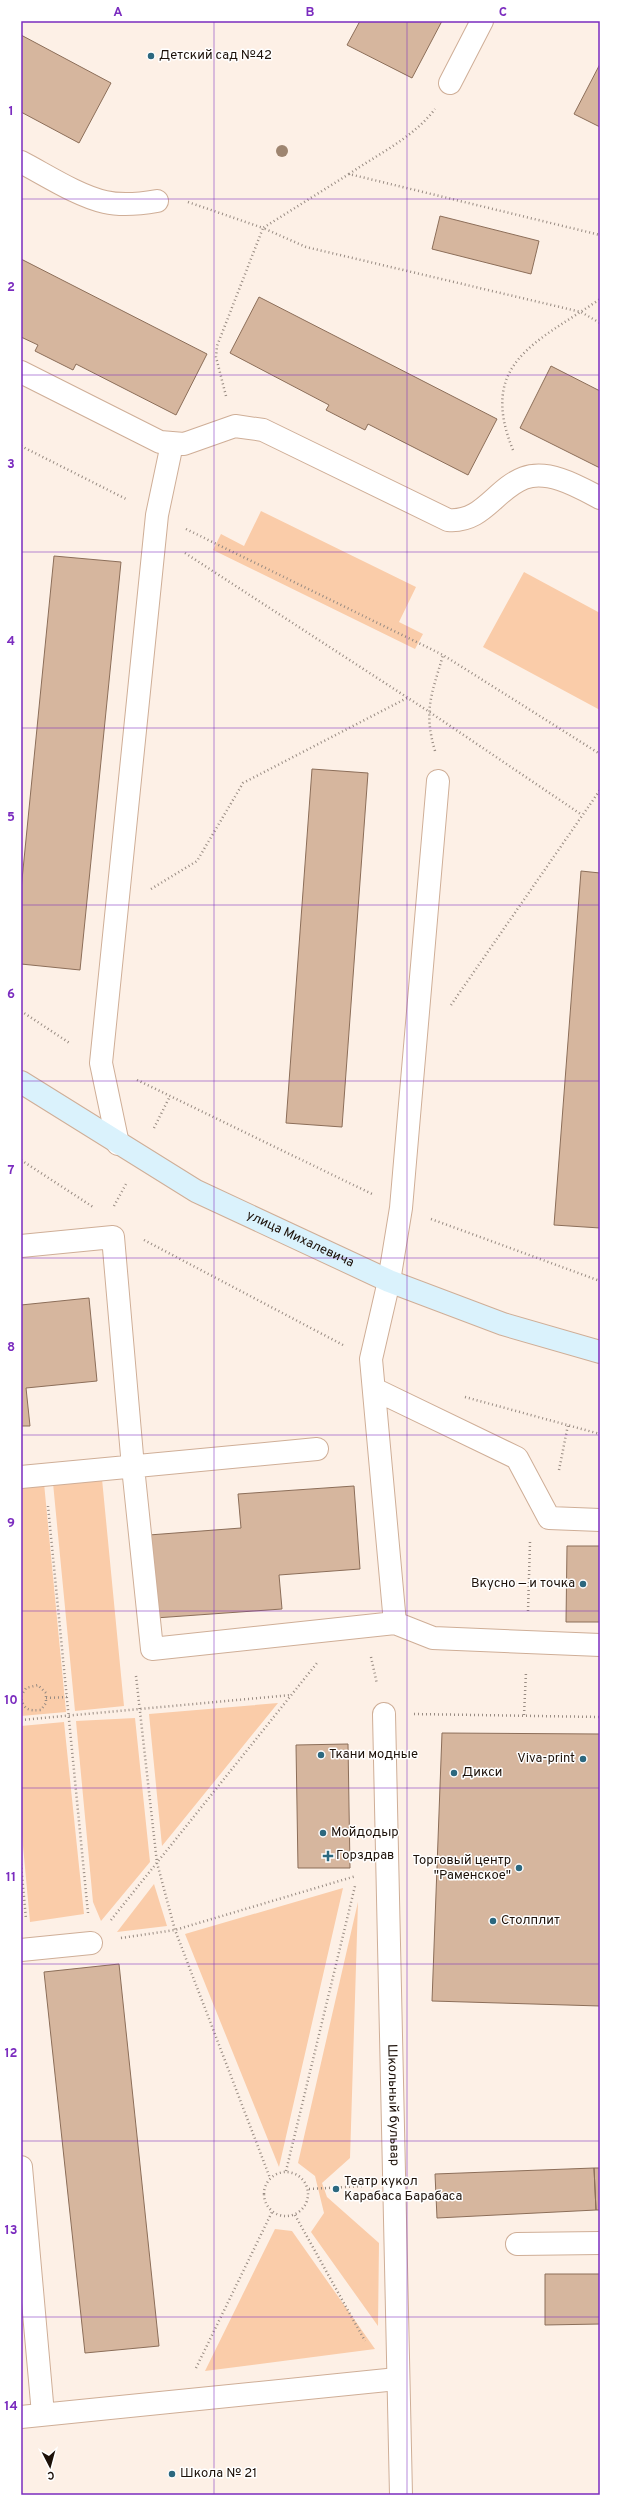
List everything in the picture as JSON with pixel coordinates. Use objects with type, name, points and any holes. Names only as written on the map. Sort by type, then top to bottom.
[{"type":"main road","name":"улица Михалевича","points":[[21,1082],[118,1144],[196,1191],[389,1281],[503,1324],[600,1352]]},
{"type":"street","points":[[450,83],[482,21]]},
{"type":"street","points":[[21,162],[88,197],[105,202],[138,204],[157,201]]},
{"type":"street","points":[[21,372],[149,437],[172,444],[184,444],[235,426],[263,430],[448,520],[467,518],[482,511],[524,478],[537,476],[561,479],[600,498]]},
{"type":"street","points":[[118,1144],[101,1063],[157,525],[172,444]]},
{"type":"street","points":[[396,1623],[371,1359],[389,1281],[401,1208],[438,781]]},
{"type":"street","points":[[21,1246],[113,1237],[133,1467],[152,1649],[396,1623],[433,1638],[600,1645]]},
{"type":"street","points":[[374,1389],[517,1458],[549,1518],[600,1520]]},
{"type":"street","points":[[21,1478],[317,1449]]},
{"type":"street","name":"Школьный бульвар","points":[[384,1714],[394,2184],[392,2379],[401,2495]]},
{"type":"street","points":[[25,1950],[91,1943]]},
{"type":"street","points":[[21,2172],[43,2414]]},
{"type":"street","points":[[517,2244],[600,2243]]},
{"type":"street","points":[[21,2417],[392,2379]]},
{"type":"path","points":[[235,426],[219,371],[216,357],[217,346],[263,228],[411,133],[425,121],[450,83]]},
{"type":"path","points":[[349,174],[600,235]]},
{"type":"path","points":[[157,201],[175,201],[194,204],[263,228],[306,247],[581,312],[600,323]]},
{"type":"path","points":[[524,478],[503,426],[501,401],[508,376],[514,364],[527,350],[600,299]]},
{"type":"path","points":[[21,446],[157,525],[408,698],[582,815]]},
{"type":"path","points":[[157,525],[443,655],[600,754]]},
{"type":"path","points":[[438,781],[437,765],[430,734],[428,711],[443,655]]},
{"type":"path","points":[[117,909],[197,861],[243,783],[408,698]]},
{"type":"path","points":[[449,1008],[600,790]]},
{"type":"path","points":[[21,1011],[101,1063],[401,1208],[600,1281]]},
{"type":"path","points":[[21,1160],[96,1209]]},
{"type":"path","points":[[138,1236],[371,1359]]},
{"type":"path","points":[[459,1395],[600,1434]]},
{"type":"path","points":[[558,1471],[568,1425]]},
{"type":"path","points":[[45,1475],[70,1716],[91,1943]]},
{"type":"path","points":[[524,1715],[530,1538],[549,1518]]},
{"type":"path","points":[[91,1943],[158,1863],[292,1695],[354,1628],[384,1714],[600,1717]]},
{"type":"path","points":[[38,1686],[46,1693],[46,1698],[46,1703],[41,1710],[30,1711],[23,1706],[21,1699],[26,1688],[38,1686]]},
{"type":"path","points":[[21,1720],[292,1695]]},
{"type":"path","points":[[46,1698],[68,1697]]},
{"type":"path","points":[[158,1863],[175,1930],[270,2178],[264,2194],[265,2201],[272,2212],[287,2217],[295,2215],[306,2205],[309,2189],[301,2177],[286,2171],[270,2178]]},
{"type":"path","points":[[21,1864],[25,1950]]},
{"type":"path","points":[[91,1943],[175,1930],[358,1875],[286,2171]]},
{"type":"path","points":[[309,2189],[394,2184]]},
{"type":"path","points":[[194,2373],[272,2212]]},
{"type":"path","points":[[295,2215],[392,2379]]},
{"type":"shaded area","points":[[261,511],[416,587],[399,622],[423,634],[415,649],[213,550],[221,534],[244,546]]},
{"type":"shaded area","points":[[524,572],[600,613],[600,710],[483,647]]},
{"type":"shaded area","points":[[102,1479],[124,1706],[75,1711],[53,1483]]},
{"type":"shaded area","points":[[44,1483],[66,1712],[21,1716],[21,1486]]},
{"type":"shaded area","points":[[278,1703],[162,1846],[149,1714]]},
{"type":"shaded area","points":[[135,1718],[150,1862],[101,1921],[93,1902],[76,1721]]},
{"type":"shaded area","points":[[64,1722],[84,1914],[30,1922],[21,1824],[21,1726]]},
{"type":"shaded area","points":[[154,1884],[167,1926],[117,1932]]},
{"type":"shaded area","points":[[343,1888],[279,2167],[185,1934]]},
{"type":"shaded area","points":[[358,1902],[350,2158],[322,2183],[327,2197],[379,2243],[378,2326],[311,2232],[324,2213],[315,2176],[298,2163]]},
{"type":"shaded area","points":[[275,2229],[292,2231],[375,2349],[205,2371]]},
{"type":"building","points":[[360,21],[442,21],[412,78],[347,45]]},
{"type":"building","points":[[21,35],[111,83],[79,143],[21,112]]},
{"type":"building","points":[[600,64],[600,127],[574,114]]},
{"type":"building","points":[[440,216],[539,241],[531,274],[432,249]]},
{"type":"building","points":[[21,259],[207,354],[176,415],[76,364],[73,370],[35,351],[38,345],[21,337]]},
{"type":"building","points":[[259,297],[497,419],[468,475],[368,424],[365,430],[326,410],[329,405],[230,353]]},
{"type":"building","points":[[551,366],[600,391],[600,468],[520,428]]},
{"type":"building","points":[[54,556],[121,562],[80,970],[21,964],[21,890]]},
{"type":"building","points":[[312,769],[368,773],[342,1127],[286,1123]]},
{"type":"building","points":[[581,871],[600,873],[600,1228],[554,1225]]},
{"type":"building","points":[[89,1298],[97,1381],[26,1388],[30,1426],[21,1426],[21,1305]]},
{"type":"building","points":[[354,1486],[360,1569],[279,1575],[282,1609],[155,1618],[149,1535],[241,1528],[238,1494]]},
{"type":"building","name":"Вкусно — и точка","points":[[567,1546],[600,1546],[600,1622],[566,1622]]},
{"type":"building","name":"Торговый центр \"Раменское\"","points":[[442,1733],[600,1734],[600,2006],[432,2001]]},
{"type":"building","points":[[348,1744],[350,1868],[298,1868],[296,1745]]},
{"type":"building","points":[[119,1964],[159,2346],[85,2353],[44,1972]]},
{"type":"building","points":[[594,2168],[600,2168],[600,2210],[596,2210]]},
{"type":"building","points":[[594,2168],[596,2210],[437,2218],[435,2174]]},
{"type":"building","points":[[545,2274],[600,2274],[600,2324],[545,2325]]},
{"type":"place","name":"Детский сад №42","points":[[151,56]]},
{"type":"place","name":"Вкусно — и точка","points":[[583,1584]]},
{"type":"place","name":"Ткани модные","points":[[321,1755]]},
{"type":"place","name":"Viva-print","points":[[583,1759]]},
{"type":"place","name":"Дикси","points":[[454,1773]]},
{"type":"place","name":"Мойдодыр","points":[[323,1833]]},
{"type":"place","name":"Горздрав","points":[[328,1856]]},
{"type":"place","name":"Торговый центр \"Раменское\"","points":[[519,1868]]},
{"type":"place","name":"Столплит","points":[[493,1921]]},
{"type":"place","name":"Театр кукол Карабаса Барабаса","points":[[336,2189]]},
{"type":"place","name":"Школа № 21","points":[[172,2474]]}]
